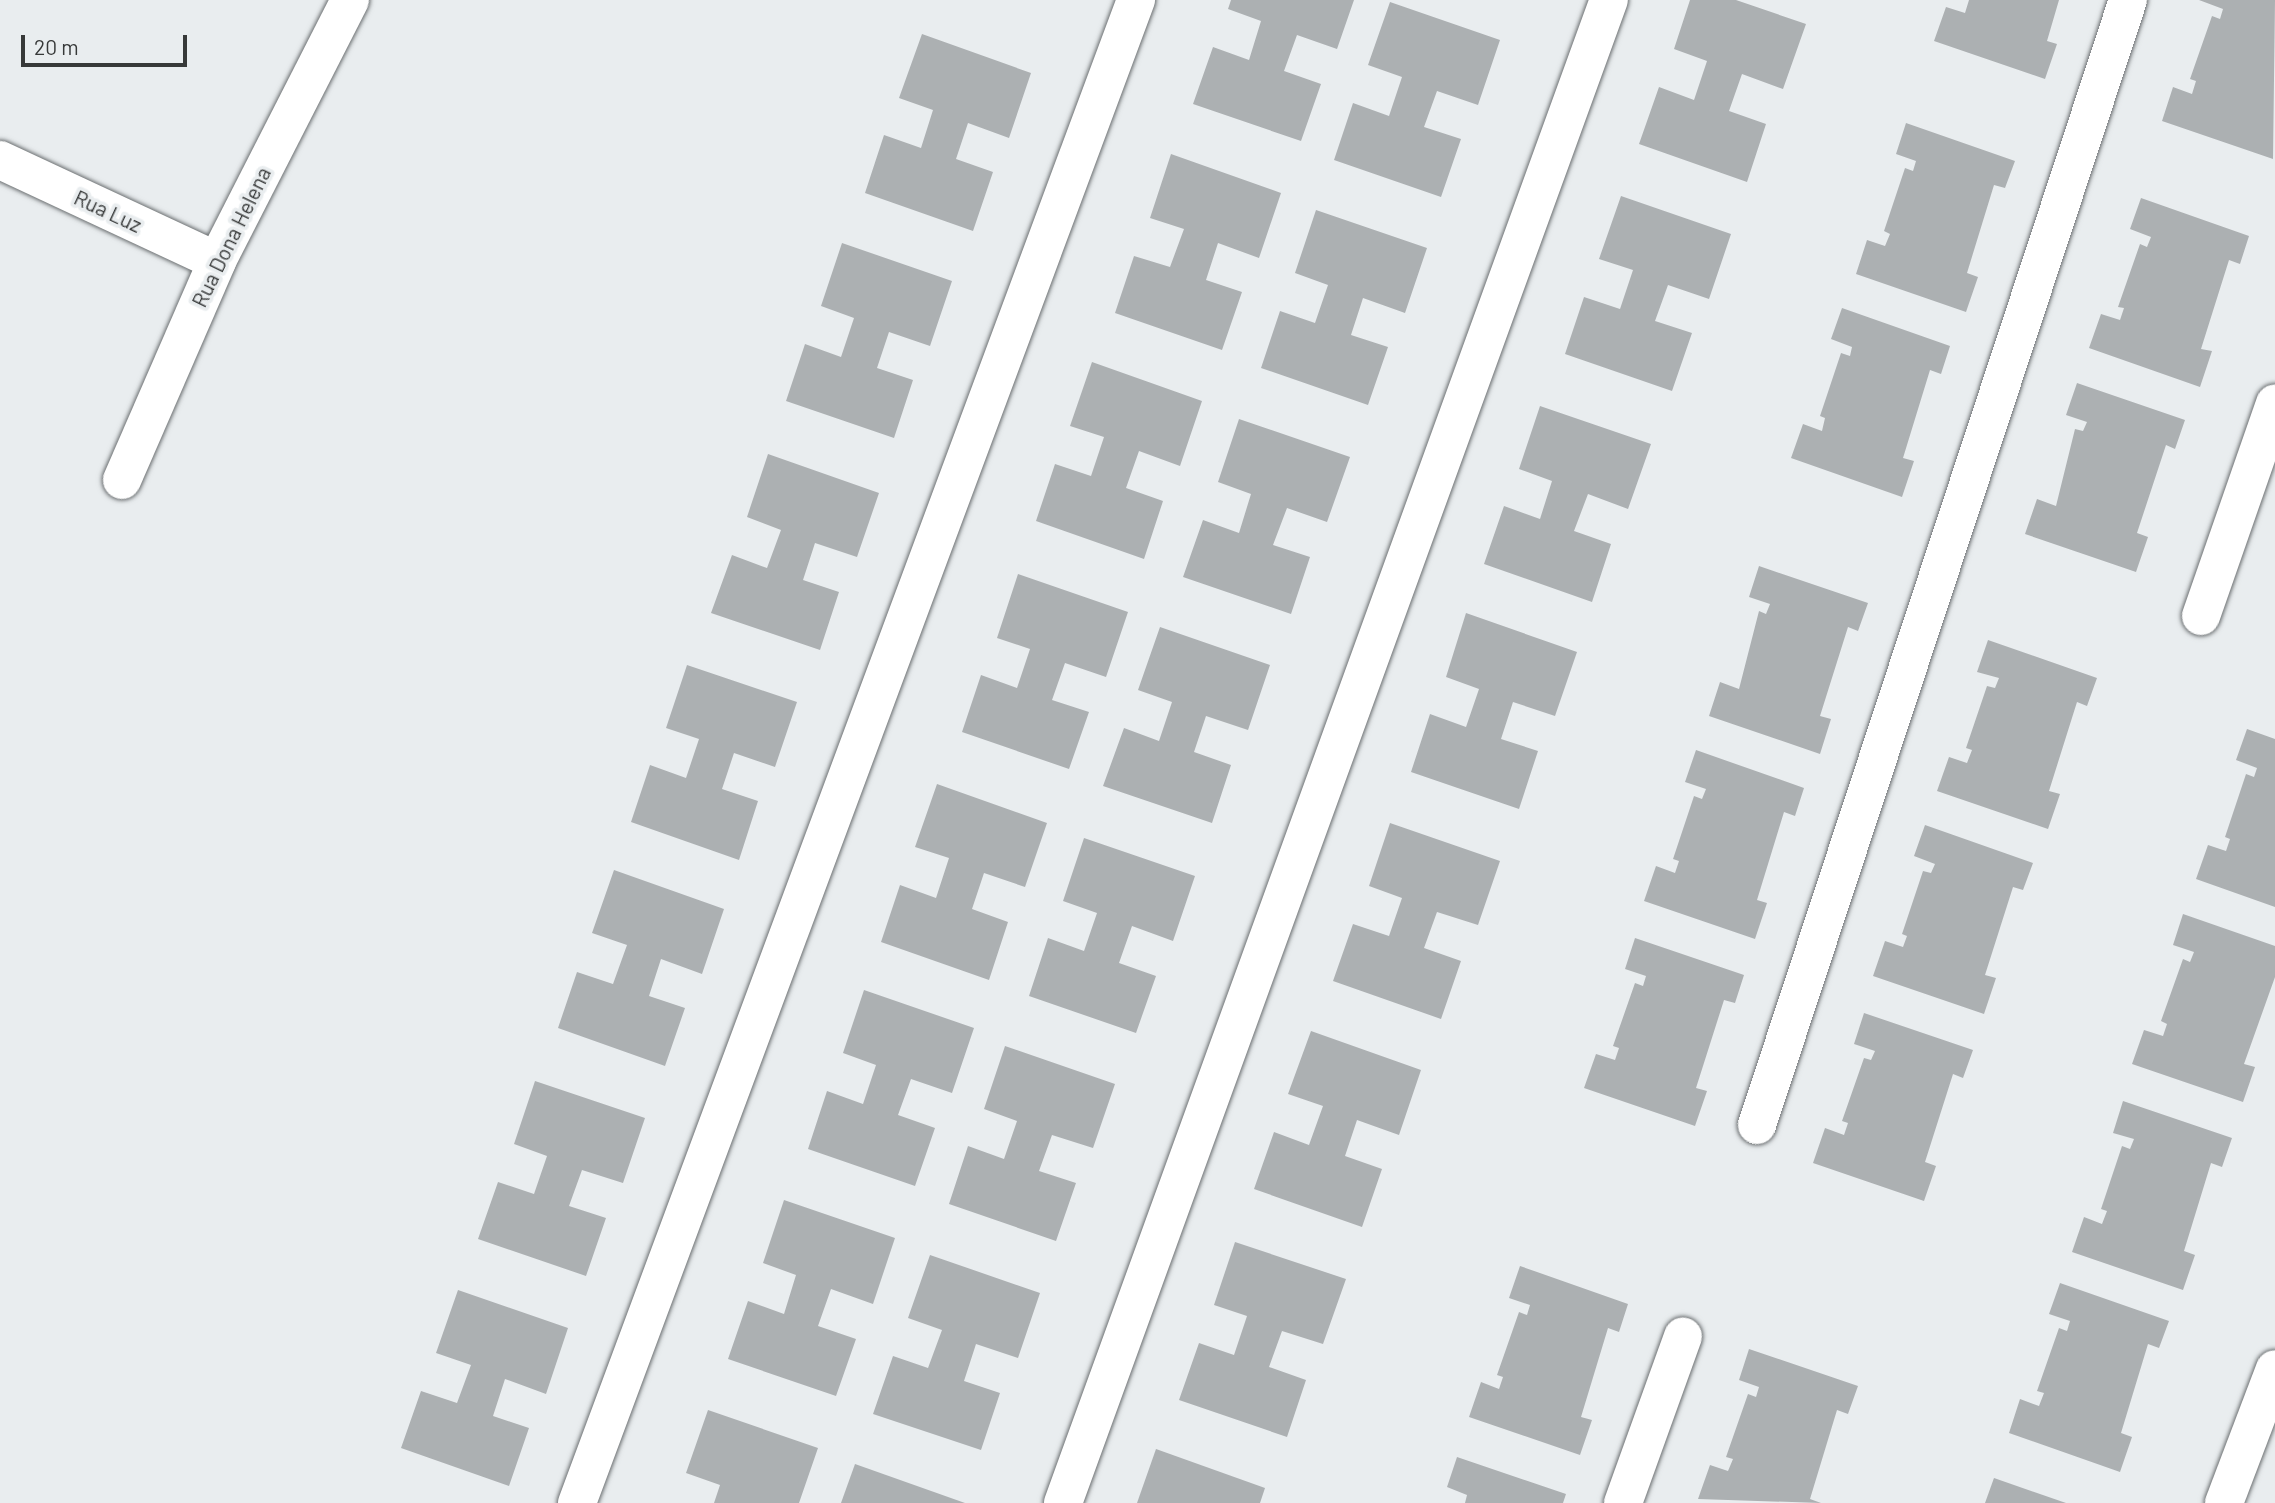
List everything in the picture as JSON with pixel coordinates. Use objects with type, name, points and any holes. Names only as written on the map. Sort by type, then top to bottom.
[{"type":"street","name":"Rua Dona Helena","points":[[122,480],[217,261],[350,0]]},
{"type":"street","points":[[576,1503],[1136,0]]},
{"type":"street","points":[[1063,1503],[1609,0]]},
{"type":"street","points":[[1757,1125],[2128,0]]},
{"type":"street","name":"Rua Luz","points":[[0,160],[217,261]]},
{"type":"street","points":[[2201,615],[2275,403]]},
{"type":"street","points":[[1623,1503],[1683,1336]]},
{"type":"street","points":[[2224,1503],[2275,1369]]},
{"type":"building","points":[[1231,0],[1354,0],[1337,49],[1297,35],[1284,71],[1321,84],[1301,141],[1193,104],[1213,47],[1249,60],[1261,21],[1228,9]]},
{"type":"building","points":[[1690,0],[1736,0],[1806,24],[1783,89],[1742,74],[1729,111],[1766,124],[1747,182],[1639,144],[1659,87],[1694,100],[1707,61],[1674,49]]},
{"type":"building","points":[[1969,0],[2059,0],[2047,41],[2057,44],[2045,79],[1934,41],[1946,7],[1965,13]]},
{"type":"building","points":[[2199,0],[2275,0],[2273,159],[2162,121],[2173,87],[2192,94],[2196,81],[2190,79],[2212,16],[2220,19],[2223,9]]},
{"type":"building","points":[[1390,2],[1500,40],[1478,105],[1437,91],[1424,127],[1461,139],[1441,197],[1334,160],[1353,103],[1389,116],[1402,77],[1368,65]]},
{"type":"building","points":[[922,34],[1031,73],[1009,138],[968,123],[956,159],[993,172],[973,231],[865,193],[884,135],[921,148],[933,110],[899,98]]},
{"type":"building","points":[[1906,123],[2015,161],[2005,188],[1994,185],[1967,273],[1978,277],[1966,312],[1856,274],[1867,240],[1885,246],[1890,234],[1884,231],[1905,168],[1913,171],[1916,161],[1896,154]]},
{"type":"building","points":[[1171,154],[1281,193],[1259,258],[1218,243],[1206,280],[1242,292],[1222,350],[1115,313],[1134,256],[1170,267],[1184,229],[1150,218]]},
{"type":"building","points":[[1621,196],[1731,234],[1709,299],[1668,285],[1655,321],[1692,333],[1672,391],[1565,354],[1584,297],[1620,309],[1633,270],[1599,259]]},
{"type":"building","points":[[2141,198],[2249,236],[2240,264],[2229,260],[2201,349],[2212,351],[2200,387],[2089,348],[2101,314],[2120,320],[2124,308],[2118,307],[2140,244],[2147,247],[2151,237],[2130,229]]},
{"type":"building","points":[[1316,210],[1427,248],[1405,313],[1363,298],[1351,335],[1388,347],[1368,405],[1261,368],[1280,311],[1315,323],[1328,285],[1295,273]]},
{"type":"building","points":[[842,243],[952,281],[930,346],[889,332],[877,368],[913,380],[894,438],[786,401],[805,344],[841,357],[854,318],[821,306]]},
{"type":"building","points":[[1842,308],[1950,346],[1941,374],[1930,370],[1903,458],[1914,461],[1902,497],[1791,458],[1803,424],[1822,431],[1825,418],[1820,416],[1841,353],[1850,356],[1852,347],[1831,339]]},
{"type":"building","points":[[1092,362],[1202,401],[1180,466],[1139,451],[1126,488],[1163,501],[1144,559],[1036,521],[1055,464],[1091,476],[1104,437],[1070,426]]},
{"type":"building","points":[[2077,383],[2185,420],[2175,449],[2166,445],[2137,533],[2148,537],[2136,572],[2025,534],[2037,499],[2056,506],[2075,429],[2083,431],[2087,422],[2066,415]]},
{"type":"building","points":[[1540,406],[1651,444],[1628,509],[1588,494],[1574,531],[1611,544],[1592,602],[1484,564],[1504,506],[1540,519],[1552,481],[1519,469]]},
{"type":"building","points":[[1239,419],[1350,457],[1327,522],[1287,508],[1273,545],[1310,557],[1291,614],[1183,577],[1203,520],[1239,533],[1251,494],[1218,482]]},
{"type":"building","points":[[768,454],[879,493],[857,557],[815,543],[803,580],[839,592],[820,650],[711,613],[732,555],[767,568],[781,530],[747,517]]},
{"type":"building","points":[[1759,566],[1868,603],[1858,631],[1848,627],[1820,716],[1831,719],[1820,754],[1709,716],[1720,682],[1739,689],[1759,611],[1766,614],[1770,604],[1749,597]]},
{"type":"building","points":[[1018,574],[1128,612],[1106,677],[1065,663],[1052,700],[1089,712],[1069,769],[962,732],[981,675],[1017,688],[1030,649],[997,638]]},
{"type":"building","points":[[1466,613],[1577,652],[1555,716],[1513,702],[1501,739],[1538,751],[1519,809],[1411,772],[1430,714],[1466,727],[1479,689],[1446,677]]},
{"type":"building","points":[[1160,627],[1270,665],[1248,730],[1206,716],[1194,752],[1231,765],[1212,823],[1103,786],[1124,728],[1159,741],[1172,702],[1138,690]]},
{"type":"building","points":[[1988,640],[2097,678],[2087,706],[2077,702],[2049,791],[2060,794],[2048,829],[1937,791],[1949,757],[1967,763],[1972,750],[1966,748],[1987,686],[1995,688],[1999,678],[1977,672]]},
{"type":"building","points":[[687,665],[797,702],[775,767],[734,753],[722,789],[758,801],[739,860],[631,822],[650,765],[686,778],[699,739],[666,728]]},
{"type":"building","points":[[2247,729],[2275,739],[2275,907],[2196,879],[2208,845],[2226,851],[2230,839],[2225,837],[2246,774],[2254,777],[2257,768],[2236,760]]},
{"type":"building","points":[[1696,750],[1804,788],[1795,816],[1784,812],[1757,900],[1767,903],[1755,939],[1644,901],[1656,866],[1675,873],[1679,861],[1673,859],[1694,796],[1702,799],[1706,789],[1685,782]]},
{"type":"building","points":[[937,784],[1047,823],[1025,887],[984,873],[972,909],[1008,922],[989,980],[881,942],[900,885],[936,898],[949,858],[915,847]]},
{"type":"building","points":[[1390,823],[1500,861],[1478,925],[1437,912],[1424,948],[1461,961],[1441,1019],[1333,981],[1353,924],[1389,936],[1402,898],[1369,886]]},
{"type":"building","points":[[1925,825],[2033,863],[2023,890],[2013,887],[1985,975],[1996,978],[1984,1014],[1873,976],[1885,941],[1903,947],[1907,936],[1902,934],[1923,871],[1931,873],[1935,864],[1914,856]]},
{"type":"building","points":[[1084,838],[1195,876],[1173,941],[1132,926],[1119,963],[1156,976],[1136,1033],[1029,996],[1048,938],[1084,951],[1097,913],[1063,901]]},
{"type":"building","points":[[614,870],[724,909],[702,974],[661,959],[649,996],[685,1008],[665,1066],[558,1028],[577,972],[613,984],[627,945],[592,933]]},
{"type":"building","points":[[2183,914],[2275,946],[2275,977],[2244,1064],[2255,1067],[2243,1102],[2132,1064],[2144,1030],[2163,1036],[2167,1024],[2161,1021],[2183,959],[2190,962],[2194,952],[2173,945]]},
{"type":"building","points":[[1635,938],[1744,975],[1735,1003],[1724,1000],[1696,1088],[1707,1091],[1695,1126],[1584,1088],[1596,1054],[1615,1060],[1619,1048],[1613,1046],[1635,983],[1643,986],[1646,976],[1625,969]]},
{"type":"building","points":[[864,990],[974,1028],[952,1093],[911,1079],[898,1115],[935,1128],[915,1186],[808,1149],[827,1091],[863,1104],[876,1065],[843,1053]]},
{"type":"building","points":[[1864,1013],[1973,1050],[1963,1078],[1953,1074],[1925,1162],[1936,1166],[1924,1201],[1813,1163],[1825,1128],[1844,1135],[1848,1123],[1842,1121],[1864,1058],[1871,1060],[1875,1051],[1854,1044]]},
{"type":"building","points":[[1311,1031],[1421,1070],[1399,1135],[1357,1120],[1345,1156],[1382,1169],[1362,1227],[1254,1189],[1274,1132],[1309,1145],[1323,1106],[1288,1094]]},
{"type":"building","points":[[1005,1046],[1115,1084],[1093,1148],[1052,1135],[1039,1171],[1076,1183],[1056,1241],[949,1204],[968,1146],[1004,1159],[1017,1121],[984,1109]]},
{"type":"building","points":[[535,1081],[645,1118],[623,1183],[582,1170],[569,1206],[606,1218],[586,1276],[478,1239],[498,1182],[534,1194],[547,1156],[514,1144]]},
{"type":"building","points":[[2123,1101],[2232,1138],[2222,1167],[2211,1163],[2184,1251],[2195,1255],[2183,1290],[2072,1252],[2084,1217],[2102,1224],[2107,1211],[2101,1209],[2122,1146],[2130,1149],[2134,1139],[2113,1133]]},
{"type":"building","points":[[784,1200],[895,1238],[873,1304],[831,1289],[818,1326],[856,1339],[836,1396],[728,1359],[748,1301],[784,1314],[796,1275],[763,1263]]},
{"type":"building","points":[[1235,1242],[1346,1279],[1323,1344],[1282,1331],[1269,1367],[1306,1380],[1287,1437],[1179,1400],[1199,1343],[1234,1355],[1247,1316],[1214,1305]]},
{"type":"building","points":[[930,1255],[1040,1293],[1018,1358],[976,1344],[964,1381],[1000,1393],[981,1450],[873,1414],[893,1356],[928,1368],[942,1330],[908,1318]]},
{"type":"building","points":[[1520,1266],[1628,1304],[1619,1332],[1608,1328],[1581,1417],[1592,1420],[1580,1455],[1469,1417],[1481,1382],[1499,1389],[1503,1377],[1497,1375],[1519,1312],[1527,1315],[1530,1305],[1509,1298]]},
{"type":"building","points":[[2060,1283],[2169,1321],[2159,1348],[2148,1344],[2121,1433],[2132,1437],[2120,1472],[2009,1433],[2020,1399],[2039,1406],[2044,1393],[2037,1391],[2059,1328],[2067,1331],[2070,1321],[2049,1314]]},
{"type":"building","points":[[458,1290],[568,1328],[546,1394],[505,1379],[493,1416],[529,1428],[509,1486],[401,1448],[421,1391],[457,1403],[471,1365],[436,1353]]},
{"type":"building","points":[[1749,1349],[1858,1386],[1848,1414],[1837,1410],[1810,1499],[1821,1503],[1698,1499],[1710,1465],[1728,1471],[1733,1459],[1726,1457],[1748,1394],[1756,1397],[1759,1387],[1739,1380]]},
{"type":"building","points":[[708,1410],[818,1448],[799,1503],[714,1503],[720,1485],[686,1473]]},
{"type":"building","points":[[1156,1449],[1265,1488],[1260,1503],[1137,1503]]},
{"type":"building","points":[[1457,1457],[1566,1494],[1563,1503],[1465,1503],[1467,1495],[1447,1487]]},
{"type":"building","points":[[855,1464],[965,1503],[841,1503]]},
{"type":"building","points":[[1994,1478],[2066,1503],[1985,1503]]}]
